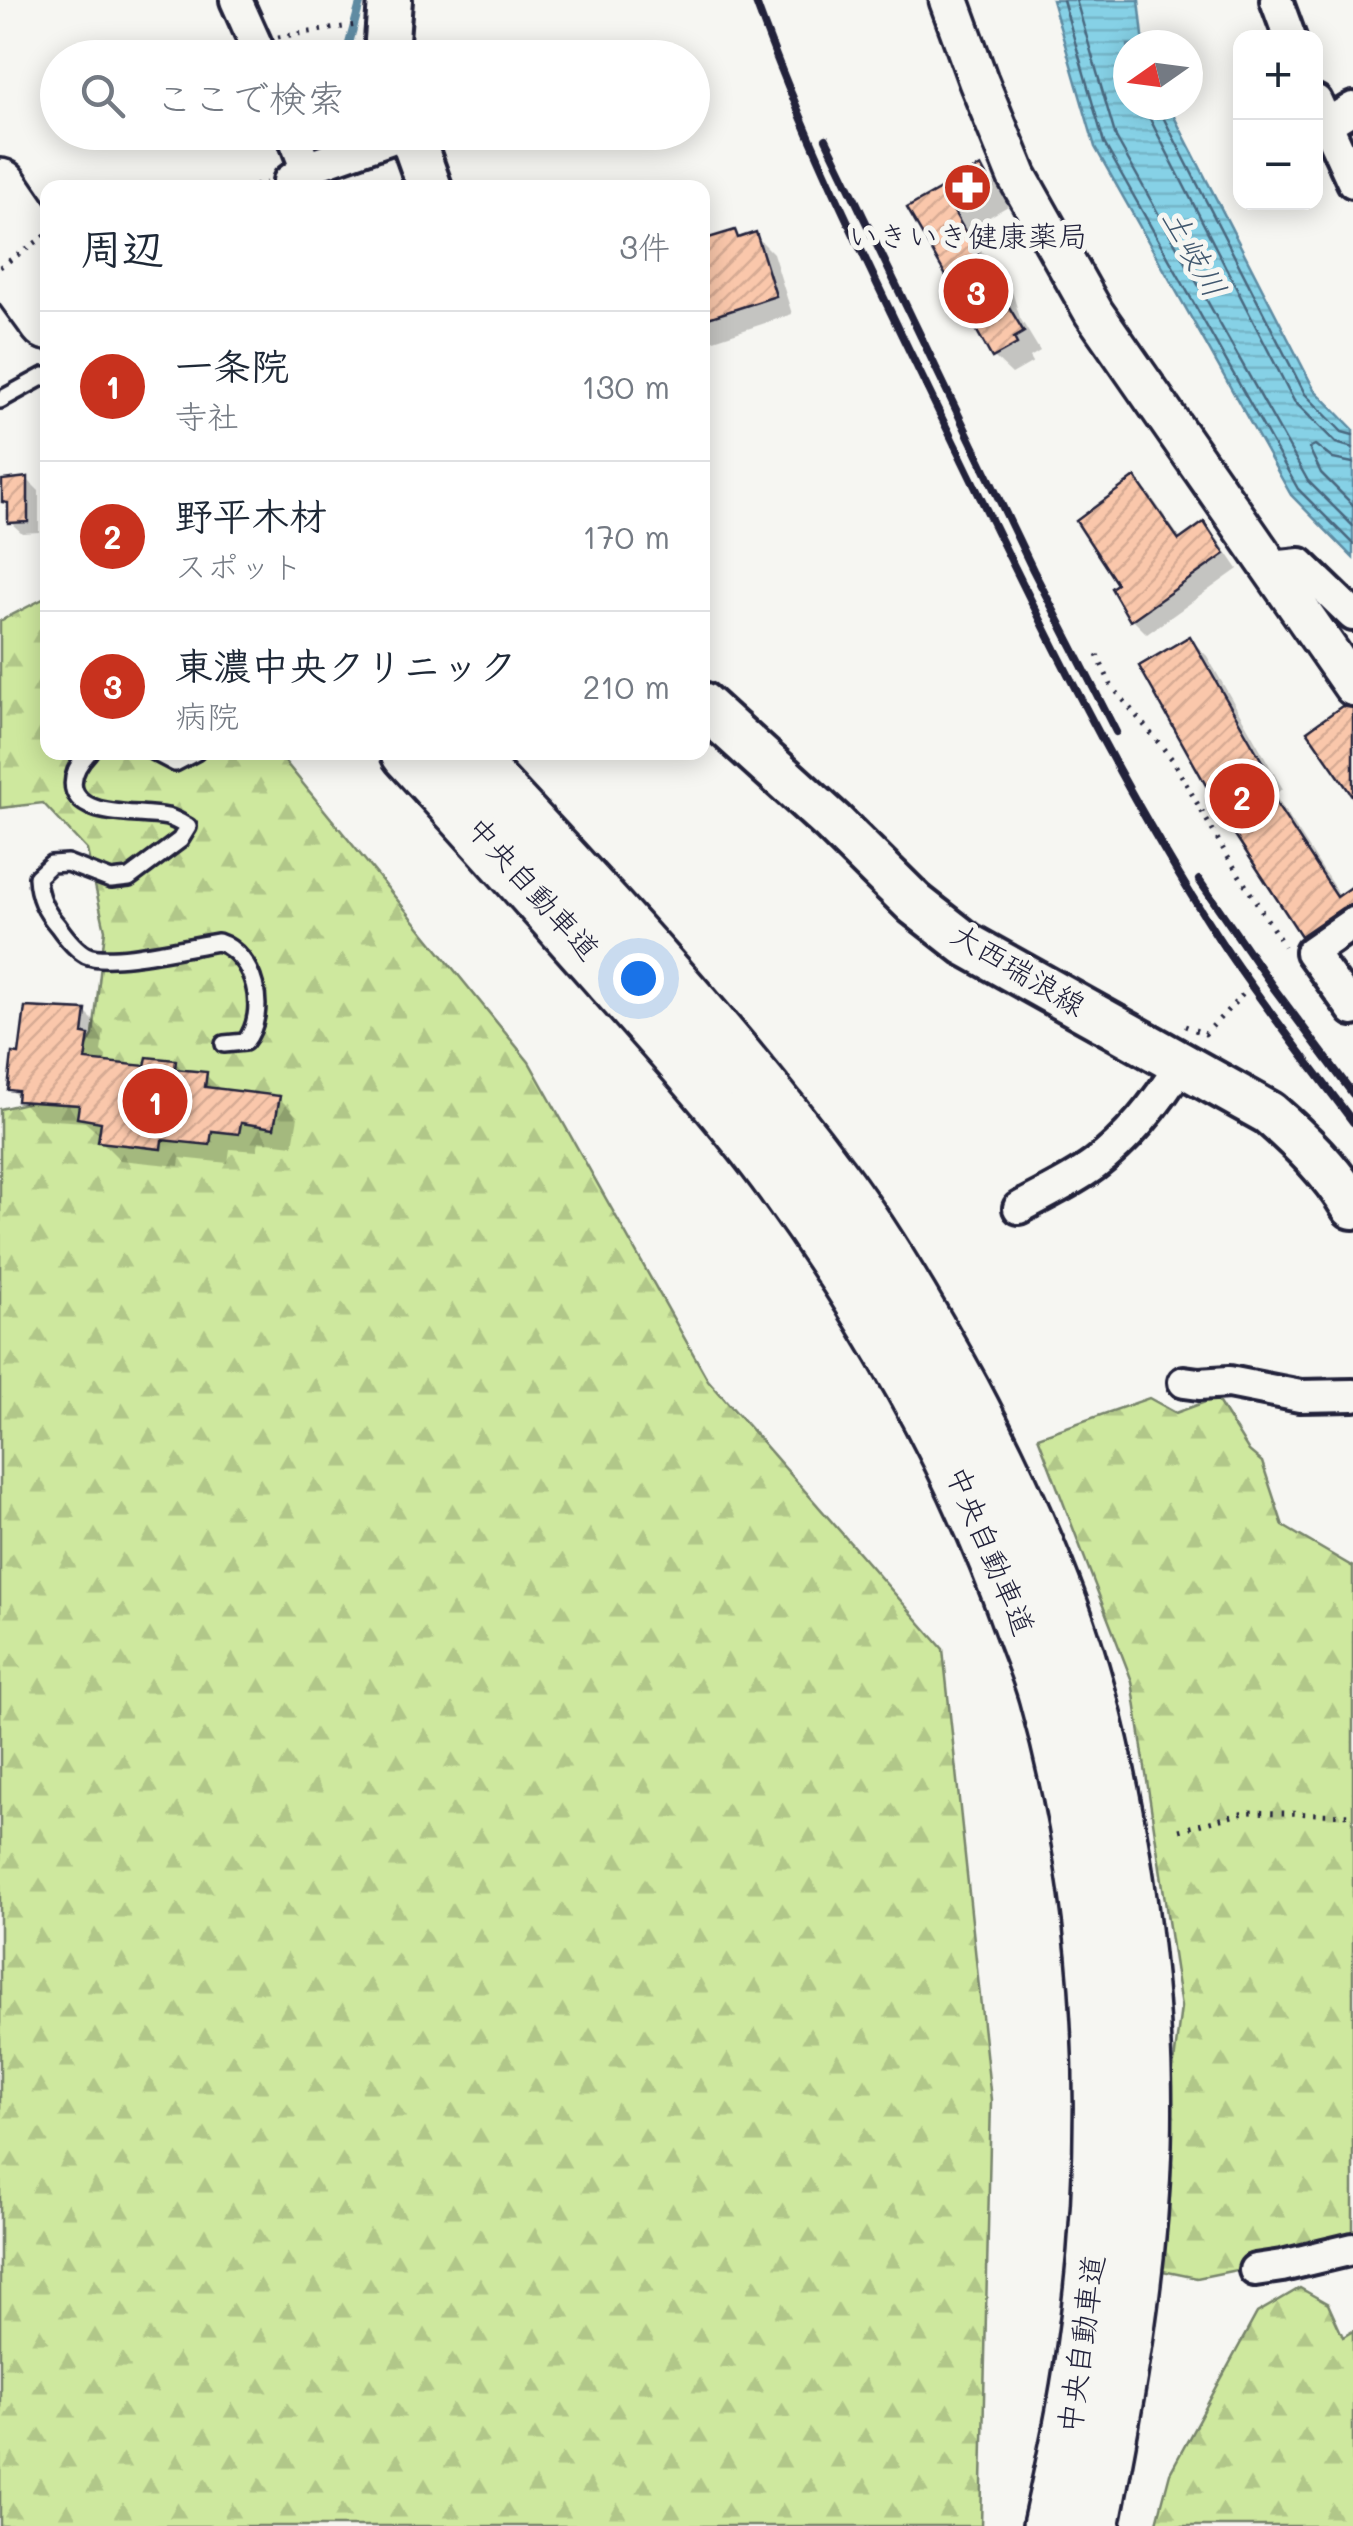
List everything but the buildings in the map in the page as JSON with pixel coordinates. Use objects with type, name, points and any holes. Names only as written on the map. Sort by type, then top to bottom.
[{"type":"highway","points":[[0,187],[40,245]]},
{"type":"highway","points":[[0,256],[40,311]]},
{"type":"highway","name":"中央自動車道","points":[[416,760],[714,1092],[782,1181],[894,1350],[938,1430],[999,1560],[1046,1692],[1076,1813],[1094,1937],[1102,2048],[1098,2229],[1085,2349],[1051,2526]]},
{"type":"highway","name":"中央自動車道","points":[[467,760],[628,932],[834,1184],[944,1358],[1025,1520],[1062,1611],[1091,1706],[1113,1802],[1136,1947],[1143,2044],[1138,2233],[1123,2357],[1091,2526]]},
{"type":"main road","points":[[416,150],[427,180]]},
{"type":"main road","name":"大西瑞浪線","points":[[710,711],[915,904],[954,934],[1028,980],[1269,1113],[1328,1170],[1353,1207]]},
{"type":"street","points":[[236,0],[254,40]]},
{"type":"street","points":[[950,0],[1017,176],[1094,312],[1353,686]]},
{"type":"street","points":[[1276,0],[1287,30]]},
{"type":"street","points":[[1323,113],[1353,108]]},
{"type":"street","points":[[1323,119],[1353,182]]},
{"type":"street","points":[[293,150],[294,179],[365,150]]},
{"type":"street","points":[[1271,568],[1300,564],[1353,614]]},
{"type":"street","points":[[1353,922],[1311,952],[1353,1010]]},
{"type":"street","points":[[1019,1208],[1093,1166],[1119,1144],[1170,1083],[1167,1057]]},
{"type":"street","points":[[1184,1382],[1229,1382],[1300,1396],[1353,1395]]},
{"type":"street","points":[[1255,2270],[1353,2248]]},
{"type":"lane","points":[[0,400],[40,378]]},
{"type":"lane","points":[[81,760],[72,782],[78,797],[95,808],[171,818],[188,827],[180,840],[129,878],[111,880],[66,864],[50,864],[37,877],[38,896],[62,931],[86,955],[111,959],[218,942],[231,946],[249,968],[256,1022],[245,1042],[224,1044]]},
{"type":"path","points":[[297,40],[354,25],[389,28]]},
{"type":"path","points":[[0,267],[40,240]]},
{"type":"path","points":[[1097,655],[1111,685],[1172,759],[1226,854],[1290,953]]},
{"type":"path","points":[[1167,1057],[1172,1020],[1205,1034],[1247,990]]},
{"type":"path","points":[[1179,1830],[1248,1812],[1353,1815]]},
{"type":"green space","points":[[40,601],[40,760],[284,760],[529,1062],[708,1380],[943,1649],[991,2100],[981,2526],[0,2526],[0,1109],[60,1095],[93,1035],[105,930],[87,850],[43,803],[0,808],[0,621]]},
{"type":"green space","points":[[1149,1398],[1176,1413],[1216,1398],[1249,1451],[1262,1462],[1283,1526],[1353,1567],[1353,2264],[1296,2258],[1197,2278],[1148,2268],[1181,2007],[1132,1681],[1038,1437]]},
{"type":"green space","points":[[1300,2288],[1328,2304],[1343,2337],[1353,2331],[1353,2526],[1156,2526],[1170,2473],[1257,2313]]},
{"type":"water","name":"土岐川","points":[[1052,0],[1139,0],[1142,30],[1113,30],[1113,120],[1176,120],[1314,389],[1353,429],[1353,558],[1291,495],[1095,147]]},
{"type":"waterway","points":[[350,40],[361,0]]},
{"type":"railway","points":[[755,0],[795,104],[864,256],[1035,610],[1105,744],[1219,939],[1353,1122]]},
{"type":"railway","points":[[826,139],[1033,570],[1116,732]]},
{"type":"railway","points":[[1199,880],[1353,1094]]},
{"type":"place","name":"いきいき健康薬局","points":[[968,188]]},
{"type":"place","name":"東濃中央クリニック","points":[[976,291]]},
{"type":"place","name":"野平木材","points":[[1242,796]]},
{"type":"place","name":"一条院","points":[[155,1101]]}]
